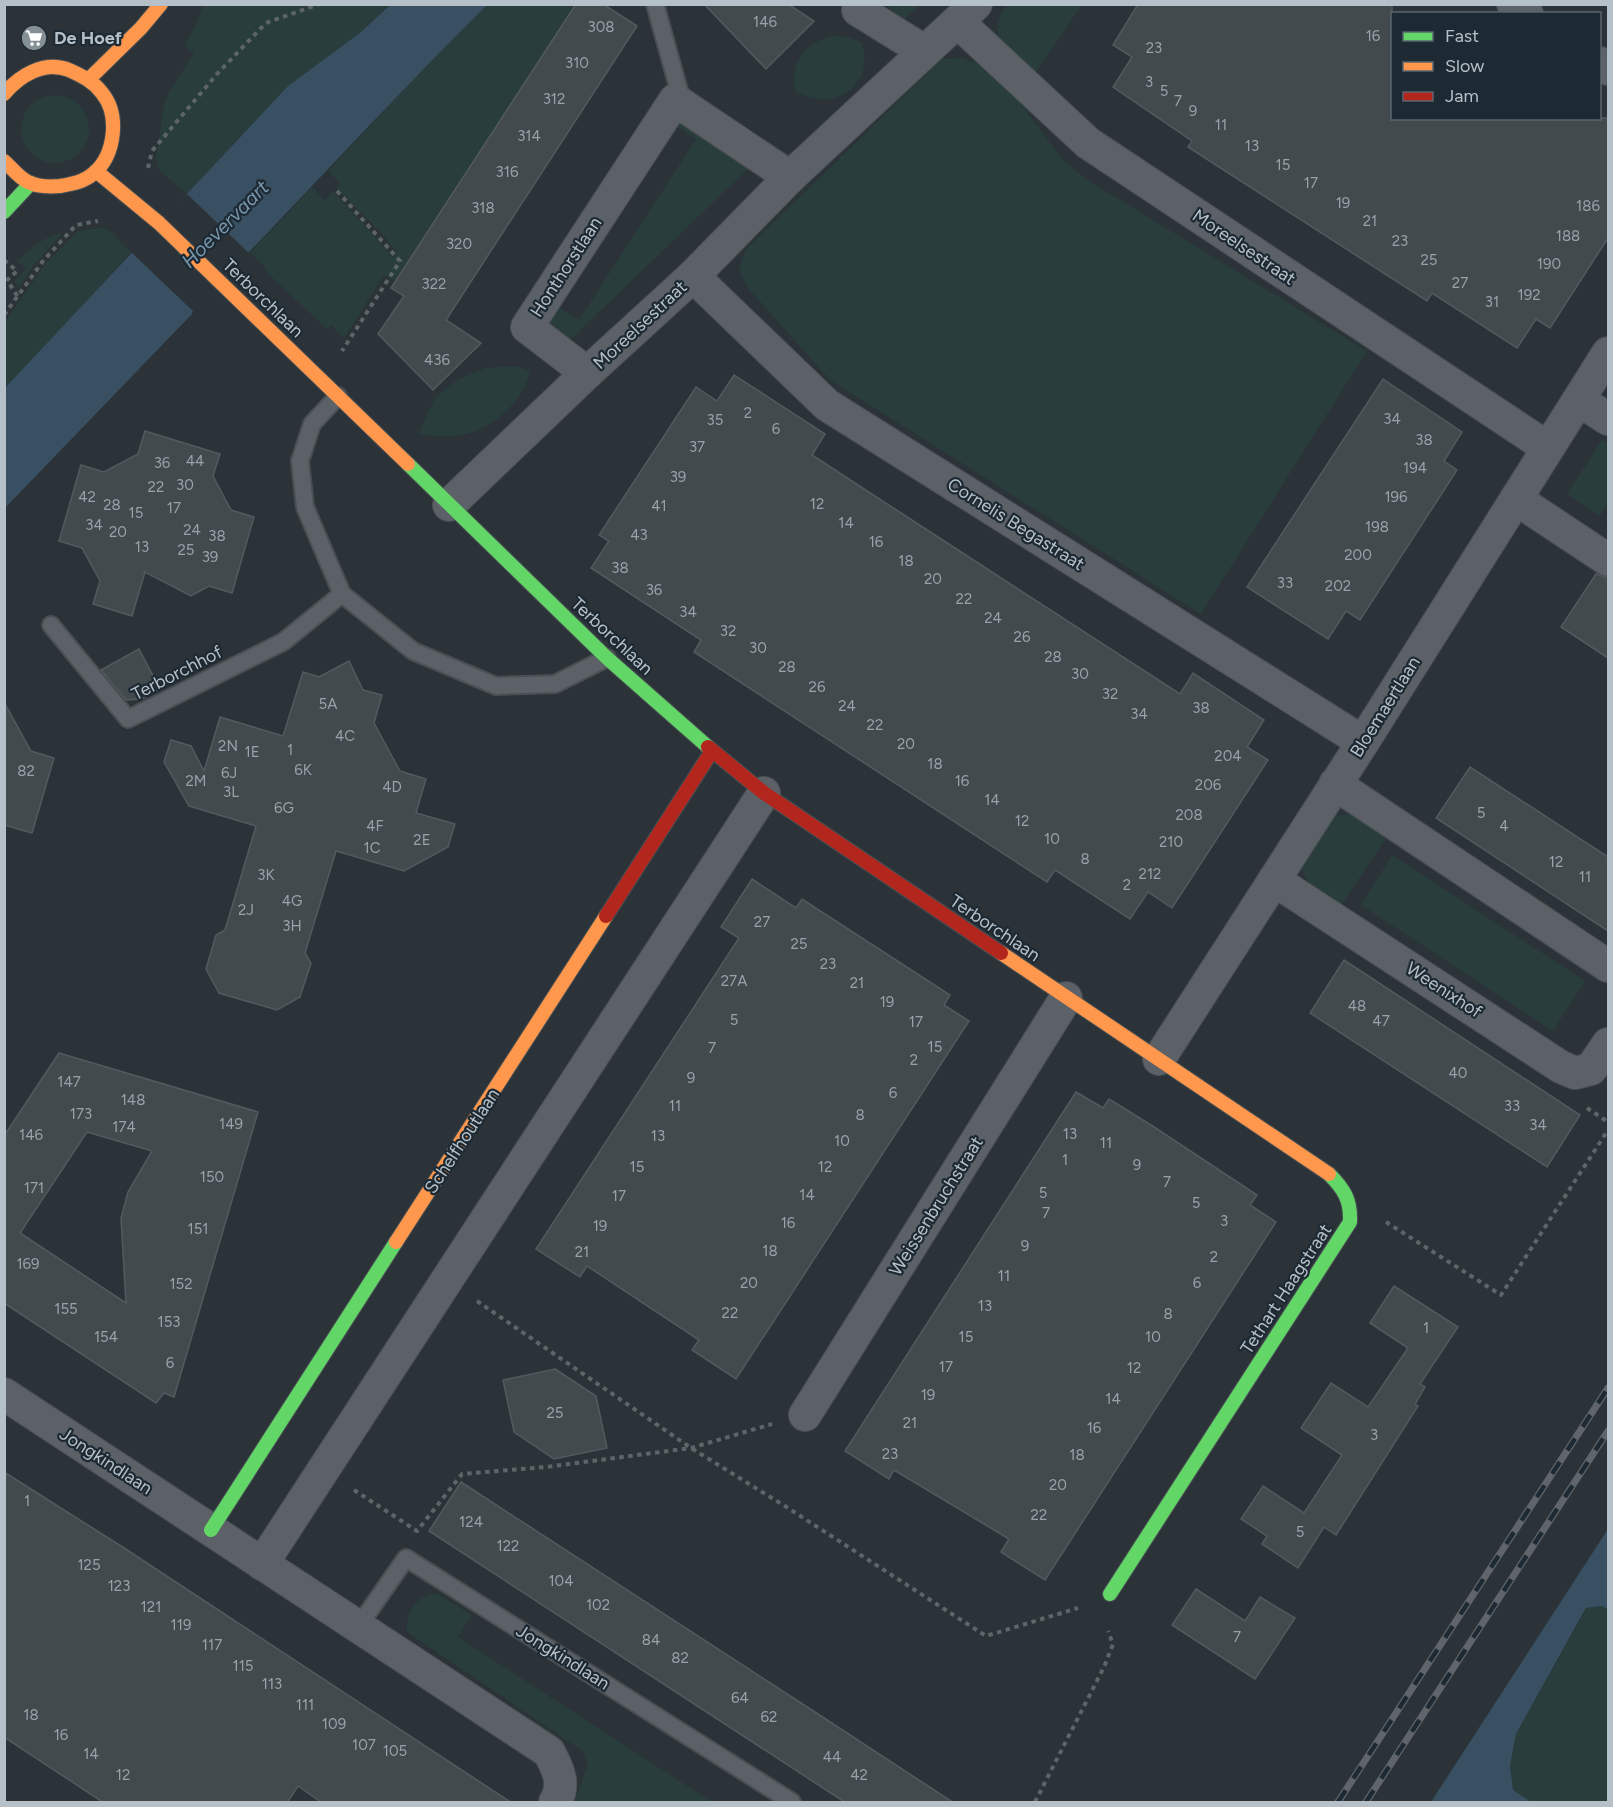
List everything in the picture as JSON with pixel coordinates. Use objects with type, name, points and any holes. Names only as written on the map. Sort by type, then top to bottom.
[{"type":"street","points":[[90,78],[141,28],[161,4]]},
{"type":"street","points":[[861,4],[858,10],[924,51]]},
{"type":"street","points":[[693,276],[790,177],[967,13]]},
{"type":"street","name":"Moreelsestraat","points":[[967,13],[1088,143],[1548,448]]},
{"type":"street","points":[[4,161],[22,179],[40,187],[60,188],[79,182],[96,171],[105,161],[111,149],[115,124],[107,98],[90,78],[75,71],[58,67],[42,69],[26,74],[7,85]]},
{"type":"street","name":"Honthorstlaan","points":[[587,373],[526,327],[675,100],[683,105]]},
{"type":"street","points":[[683,105],[790,177]]},
{"type":"street","name":"Terborchlaan","points":[[96,171],[159,223],[607,658],[712,752],[764,793],[1159,1059]]},
{"type":"street","points":[[4,212],[31,183]]},
{"type":"street","name":"Moreelsestraat","points":[[587,373],[693,276]]},
{"type":"street","name":"Cornelis Begastraat","points":[[693,276],[827,405],[1363,742]]},
{"type":"street","name":"Bloemaertlaan","points":[[1159,1059],[1363,742],[1608,353]]},
{"type":"street","points":[[449,505],[587,373]]},
{"type":"street","points":[[1579,400],[1608,419]]},
{"type":"street","points":[[1516,499],[1608,560]]},
{"type":"street","name":"Schelfhoutlaan","points":[[211,1530],[712,752]]},
{"type":"street","points":[[1335,784],[1608,966]]},
{"type":"street","points":[[262,1564],[764,793]]},
{"type":"street","name":"Weenixhof","points":[[1274,880],[1575,1073],[1591,1069],[1608,1044]]},
{"type":"street","name":"Weissenbruchstraat","points":[[805,1415],[1066,998]]},
{"type":"street","name":"Tethart Haagstraat","points":[[1110,1594],[1350,1222],[1351,1215],[1347,1192],[1329,1174],[1159,1059]]},
{"type":"street","name":"Jongkindlaan","points":[[4,1394],[549,1752],[559,1771],[561,1792],[555,1803]]},
{"type":"lane","points":[[655,4],[683,105]]},
{"type":"lane","points":[[338,396],[312,424],[300,461],[305,507],[342,594],[413,651],[496,686],[555,684],[607,658]]},
{"type":"lane","name":"Terborchhof","points":[[51,625],[128,719],[283,642],[342,594]]},
{"type":"lane","name":"Jongkindlaan","points":[[358,1627],[406,1557],[792,1803]]},
{"type":"path","points":[[149,166],[152,151],[217,74],[266,23],[319,4]]},
{"type":"path","points":[[322,382],[400,261],[337,191]]},
{"type":"path","points":[[4,315],[44,261],[76,225],[98,220]]},
{"type":"path","points":[[4,260],[17,271],[7,280],[18,297]]},
{"type":"path","points":[[1351,1215],[1369,1215],[1383,1221],[1501,1295],[1608,1130]]},
{"type":"path","points":[[445,1285],[470,1296],[692,1448],[986,1636],[1080,1607],[1096,1617],[1110,1633],[1113,1644],[1104,1667],[1035,1803]]},
{"type":"path","points":[[323,1471],[417,1531],[462,1474],[546,1467],[692,1448],[805,1415]]},
{"type":"path","points":[[1096,1617],[1110,1594]]},
{"type":"green space","points":[[203,5],[390,5],[361,32],[288,86],[187,194],[159,170],[156,158],[164,104],[194,53],[184,46],[196,25]]},
{"type":"green space","points":[[487,5],[575,5],[395,281],[384,275],[344,339],[331,325],[327,329],[265,271],[267,269],[250,253],[312,187],[325,200],[333,191],[394,258],[397,253],[383,235],[336,188],[340,183],[328,171],[429,62]]},
{"type":"green space","points":[[885,5],[920,5],[904,19]]},
{"type":"green space","points":[[1007,5],[1082,5],[1032,78],[1009,53],[999,35],[1000,16]]},
{"type":"green space","points":[[832,36],[847,37],[862,43],[864,64],[858,81],[852,89],[834,98],[814,98],[795,91],[797,62],[814,43]]},
{"type":"green space","points":[[961,58],[978,63],[1001,78],[1064,161],[1089,181],[1367,351],[1201,614],[830,380],[747,287],[739,269],[746,249],[942,59]]},
{"type":"green space","points":[[62,95],[74,101],[83,110],[89,122],[87,142],[79,153],[62,163],[48,163],[31,153],[23,142],[21,122],[31,105],[42,97]]},
{"type":"green space","points":[[676,112],[754,163],[571,339],[542,319],[552,303],[579,320],[696,139],[670,122]]},
{"type":"green space","points":[[107,229],[116,235],[115,237],[131,252],[5,388],[5,322],[46,263],[78,231]]},
{"type":"green space","points":[[63,233],[32,267],[19,288],[14,281],[26,269],[17,261],[38,243]]},
{"type":"green space","points":[[515,366],[530,371],[526,383],[512,405],[492,422],[481,429],[456,436],[418,434],[435,398],[457,380],[485,368]]},
{"type":"green space","points":[[1602,440],[1608,444],[1608,503],[1600,516],[1567,494]]},
{"type":"green space","points":[[1351,814],[1365,817],[1389,834],[1339,908],[1320,894],[1309,882],[1303,868],[1303,860],[1323,821]]},
{"type":"green space","points":[[1392,855],[1585,981],[1553,1031],[1361,905]]},
{"type":"green space","points":[[436,1593],[472,1615],[458,1637],[712,1802],[574,1802],[588,1765],[584,1752],[407,1632],[408,1618],[413,1606],[422,1598]]},
{"type":"green space","points":[[1602,1606],[1608,1609],[1608,1802],[1531,1802],[1513,1790],[1510,1766],[1516,1734],[1587,1608]]},
{"type":"water","name":"Hoevervaart","points":[[390,5],[487,5],[376,118],[5,508],[5,388],[288,86],[361,32]]},
{"type":"water","points":[[1608,1529],[1608,1609],[1602,1606],[1586,1608],[1516,1734],[1510,1766],[1513,1790],[1531,1802],[1431,1802]]},
{"type":"pier","points":[[187,194],[250,254],[194,312],[131,252]]},
{"type":"building","points":[[576,4],[603,4],[637,26],[446,320],[481,343],[433,390],[378,334],[404,296],[391,288]]},
{"type":"building","points":[[704,4],[788,4],[814,21],[766,69]]},
{"type":"building","points":[[1138,4],[1392,4],[1391,120],[1601,120],[1601,118],[1608,118],[1608,238],[1550,328],[1536,319],[1517,348],[1432,293],[1427,301],[1188,147],[1192,141],[1113,87],[1132,57],[1113,45]]},
{"type":"building","points":[[734,375],[825,434],[812,455],[1180,694],[1193,673],[1264,720],[1247,747],[1268,760],[1172,908],[1148,892],[1130,919],[1055,870],[1047,882],[694,652],[701,640],[591,568],[609,541],[599,535],[696,387],[717,401]]},
{"type":"building","points":[[1383,379],[1462,432],[1444,461],[1457,470],[1360,620],[1346,611],[1328,639],[1247,587]]},
{"type":"building","points":[[145,431],[220,454],[213,476],[231,510],[254,517],[232,593],[209,586],[191,596],[145,572],[132,616],[93,604],[100,581],[82,548],[59,541],[81,465],[104,472],[138,454]]},
{"type":"building","points":[[1596,574],[1608,578],[1608,658],[1561,627]]},
{"type":"building","points":[[139,649],[160,689],[142,699],[126,700],[101,670]]},
{"type":"building","points":[[349,661],[363,690],[382,695],[374,723],[400,771],[426,779],[416,813],[455,824],[448,847],[404,871],[336,851],[305,953],[311,963],[300,997],[277,1010],[219,993],[206,969],[216,935],[225,930],[256,826],[189,806],[164,762],[171,740],[191,746],[204,771],[220,717],[283,736],[303,672],[319,677]]},
{"type":"building","points":[[4,702],[31,751],[54,758],[32,833],[4,825]]},
{"type":"building","points":[[1470,767],[1608,857],[1608,931],[1436,818]]},
{"type":"building","points":[[752,879],[796,908],[802,899],[950,995],[944,1005],[969,1021],[736,1379],[692,1350],[699,1340],[587,1266],[580,1277],[536,1249],[739,938],[721,927]]},
{"type":"building","points":[[1344,960],[1580,1115],[1547,1167],[1310,1013]]},
{"type":"building","points":[[59,1053],[258,1112],[174,1397],[164,1393],[156,1403],[4,1303],[4,1136]],"holes":[[[87,1132],[152,1151],[128,1192],[121,1218],[126,1303],[20,1233]]]},
{"type":"building","points":[[1076,1092],[1103,1108],[1109,1099],[1151,1125],[1257,1195],[1250,1205],[1276,1222],[1045,1580],[1001,1552],[1009,1539],[894,1470],[889,1479],[845,1451]]},
{"type":"building","points":[[1394,1286],[1458,1327],[1420,1384],[1425,1387],[1415,1404],[1418,1406],[1336,1535],[1324,1527],[1298,1568],[1262,1544],[1267,1536],[1241,1519],[1263,1486],[1304,1513],[1342,1455],[1301,1428],[1331,1383],[1368,1407],[1408,1348],[1370,1323]]},
{"type":"building","points":[[555,1369],[596,1396],[607,1448],[554,1459],[514,1432],[503,1380]]},
{"type":"building","points":[[4,1472],[121,1546],[512,1803],[322,1803],[298,1786],[287,1803],[104,1803],[4,1737]]},
{"type":"building","points":[[461,1482],[954,1803],[846,1803],[429,1531]]},
{"type":"building","points":[[1196,1589],[1245,1621],[1260,1597],[1295,1618],[1255,1679],[1172,1625]]},
{"type":"railway","points":[[1338,1802],[1608,1388]]},
{"type":"railway","points":[[1366,1802],[1608,1431]]},
{"type":"traffic: fast","points":[[4,212],[31,183]]},
{"type":"traffic: fast","points":[[408,464],[607,658],[708,747]]},
{"type":"traffic: fast","points":[[1110,1594],[1350,1222],[1346,1195],[1329,1174]]},
{"type":"traffic: fast","points":[[211,1530],[396,1242]]},
{"type":"traffic: slow","points":[[90,78],[141,28],[161,4]]},
{"type":"traffic: slow","points":[[4,94],[17,81],[41,68],[60,67],[83,77],[99,89],[108,102],[113,123],[111,146],[107,156],[94,173],[78,182],[56,186],[36,185],[21,178],[4,161]]},
{"type":"traffic: slow","points":[[96,171],[159,223],[408,464]]},
{"type":"traffic: slow","points":[[396,1242],[606,916]]},
{"type":"traffic: slow","points":[[1001,953],[1329,1174]]},
{"type":"traffic: jam","points":[[708,747],[764,793],[1001,953]]},
{"type":"traffic: jam","points":[[606,916],[712,751]]},
{"type":"place","name":"De Hoef","points":[[34,38]]}]
